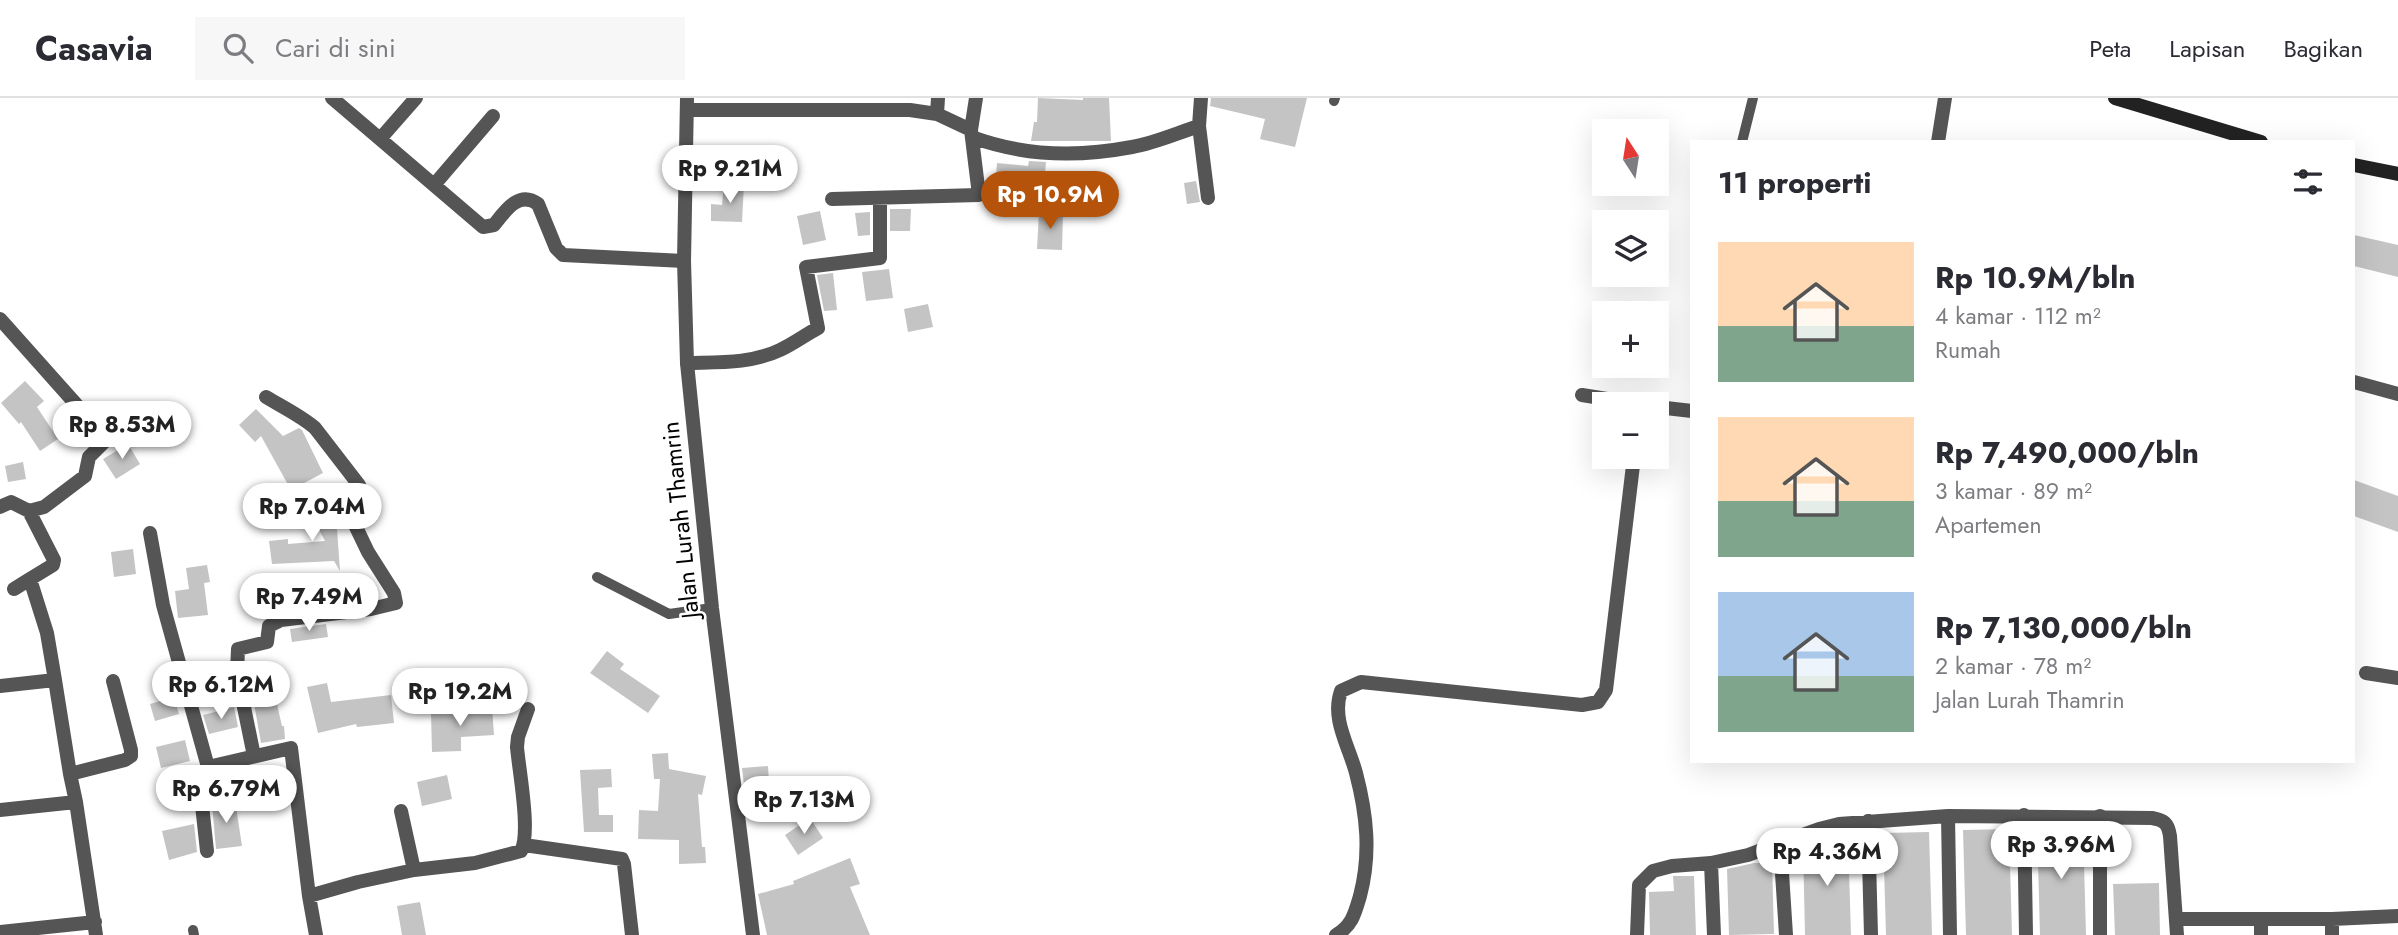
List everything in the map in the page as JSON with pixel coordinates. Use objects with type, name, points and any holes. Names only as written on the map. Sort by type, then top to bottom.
[{"type":"main road","points":[[2115,98],[2224,137],[2246,140]]},
{"type":"main road","points":[[2355,165],[2398,174]]},
{"type":"street","points":[[332,98],[483,227],[494,225],[506,209],[527,198],[535,201],[544,215],[556,248],[563,255],[684,261]]},
{"type":"street","points":[[380,139],[416,98]]},
{"type":"street","points":[[937,114],[938,98]]},
{"type":"street","points":[[832,199],[979,195],[972,134],[976,98]]},
{"type":"street","points":[[1201,98],[1199,126],[1208,198]]},
{"type":"street","points":[[1938,140],[1945,98]]},
{"type":"street","points":[[687,104],[825,103],[910,110],[937,114],[972,134],[1006,148],[1078,154],[1134,147],[1199,126]]},
{"type":"street","name":"Jalan Lurah Thamrin","points":[[687,104],[684,261],[687,363],[712,608],[753,935]]},
{"type":"street","points":[[433,185],[493,116]]},
{"type":"street","points":[[687,363],[753,358],[778,351],[818,328],[806,267],[880,258],[880,198]]},
{"type":"street","points":[[0,319],[107,439],[89,457],[85,476],[44,507],[29,511]]},
{"type":"street","points":[[2355,382],[2398,394]]},
{"type":"street","points":[[1583,395],[1592,396]]},
{"type":"street","points":[[254,755],[237,673],[238,649],[267,642],[269,626],[281,620],[371,609],[396,603],[394,593],[368,552],[342,500],[359,485],[315,428],[266,397]]},
{"type":"street","points":[[1669,408],[1690,411]]},
{"type":"street","points":[[1336,935],[1347,929],[1355,915],[1367,867],[1368,841],[1357,776],[1338,717],[1336,703],[1341,691],[1361,682],[1582,705],[1598,702],[1606,690],[1632,469]]},
{"type":"street","points":[[0,507],[11,502],[29,511],[54,563],[14,589]]},
{"type":"street","points":[[150,533],[163,605],[208,767],[200,787],[207,851]]},
{"type":"street","points":[[0,932],[96,928],[47,633],[30,579]]},
{"type":"street","points":[[2366,673],[2398,678]]},
{"type":"street","points":[[0,686],[55,680]]},
{"type":"street","points":[[70,774],[125,760],[131,756],[113,681]]},
{"type":"street","points":[[309,896],[358,881],[501,858],[521,850],[525,829],[517,747],[528,709]]},
{"type":"street","points":[[208,767],[291,748],[316,935]]},
{"type":"street","points":[[0,810],[76,802]]},
{"type":"street","points":[[401,811],[414,870]]},
{"type":"street","points":[[2024,815],[2026,935]]},
{"type":"street","points":[[1636,935],[1639,885],[1647,875],[1672,866],[1711,863],[1748,855],[1819,829],[1868,821],[2024,815],[2152,818],[2165,821],[2168,825],[2177,935]]},
{"type":"street","points":[[1948,816],[1950,935]]},
{"type":"street","points":[[2100,816],[2100,935]]},
{"type":"street","points":[[1868,821],[1871,935]]},
{"type":"street","points":[[1780,842],[1786,935]]},
{"type":"street","points":[[524,845],[622,859],[632,935]]},
{"type":"street","points":[[1711,863],[1714,935]]},
{"type":"street","points":[[2176,919],[2332,919],[2398,916]]},
{"type":"street","points":[[2261,919],[2262,935]]},
{"type":"street","points":[[2332,919],[2332,935]]},
{"type":"lane","points":[[1743,140],[1754,98]]},
{"type":"lane","points":[[597,576],[669,614],[712,608]]},
{"type":"building","points":[[1038,98],[1109,98],[1111,141],[1031,141],[1034,122],[1037,122]]},
{"type":"building","points":[[1211,98],[1307,98],[1295,147],[1260,139],[1265,119],[1210,106]]},
{"type":"building","points":[[1029,161],[1046,162],[1042,206],[994,201],[997,163],[1028,166]]},
{"type":"building","points":[[1196,181],[1200,202],[1187,204],[1184,183]]},
{"type":"building","points":[[724,183],[744,184],[742,222],[711,221],[711,204],[722,205]]},
{"type":"building","points":[[890,209],[911,209],[910,231],[890,231]]},
{"type":"building","points":[[820,211],[826,240],[803,245],[797,216]]},
{"type":"building","points":[[870,212],[870,235],[858,236],[855,213]]},
{"type":"building","points":[[1039,212],[1063,213],[1062,250],[1037,249]]},
{"type":"building","points":[[2355,235],[2398,245],[2398,277],[2355,266]]},
{"type":"building","points":[[889,269],[893,298],[866,301],[862,272]]},
{"type":"building","points":[[833,273],[837,310],[824,311],[817,275]]},
{"type":"building","points":[[928,304],[933,327],[908,332],[904,309]]},
{"type":"building","points":[[25,381],[44,401],[37,407],[58,439],[40,451],[21,422],[19,424],[1,403]]},
{"type":"building","points":[[256,409],[283,436],[299,428],[302,430],[323,473],[291,490],[261,436],[255,442],[239,425]]},
{"type":"building","points":[[128,444],[140,464],[116,479],[103,459]]},
{"type":"building","points":[[23,462],[26,479],[8,482],[5,466]]},
{"type":"building","points":[[2355,480],[2398,496],[2398,532],[2355,516]]},
{"type":"building","points":[[333,506],[343,526],[337,529],[340,571],[334,561],[272,564],[269,541],[288,539],[288,544],[325,541],[312,516]]},
{"type":"building","points":[[133,549],[136,574],[114,577],[111,552]]},
{"type":"building","points":[[207,565],[210,582],[204,583],[208,615],[178,618],[175,591],[189,589],[186,568]]},
{"type":"building","points":[[326,624],[328,637],[292,642],[290,629]]},
{"type":"building","points":[[607,651],[624,664],[620,669],[660,696],[648,713],[590,673]]},
{"type":"building","points":[[327,683],[331,702],[391,695],[394,723],[357,727],[356,724],[318,733],[307,687]]},
{"type":"building","points":[[273,687],[285,739],[261,743],[252,692]]},
{"type":"building","points":[[174,697],[179,714],[155,721],[150,704]]},
{"type":"building","points":[[234,707],[238,727],[209,734],[203,715]]},
{"type":"building","points":[[492,707],[494,735],[461,737],[461,751],[432,752],[431,713],[471,712],[471,708]]},
{"type":"building","points":[[185,740],[190,761],[161,768],[156,747]]},
{"type":"building","points":[[668,753],[669,769],[706,776],[702,795],[698,794],[702,847],[705,847],[706,863],[679,864],[679,840],[638,839],[639,810],[658,811],[660,779],[654,779],[652,754]]},
{"type":"building","points":[[768,766],[769,783],[744,785],[742,768]]},
{"type":"building","points":[[611,769],[612,787],[598,788],[599,815],[613,815],[613,832],[584,832],[580,770]]},
{"type":"building","points":[[447,775],[452,799],[422,806],[417,782]]},
{"type":"building","points":[[235,800],[242,846],[216,849],[212,804]]},
{"type":"building","points":[[810,818],[823,838],[798,855],[785,835]]},
{"type":"building","points":[[194,824],[197,852],[169,860],[162,831]]},
{"type":"building","points":[[2037,826],[2083,827],[2086,935],[2040,935]]},
{"type":"building","points":[[2009,829],[2012,935],[1966,935],[1963,830]]},
{"type":"building","points":[[1929,832],[1932,935],[1886,935],[1883,833]]},
{"type":"building","points":[[1848,838],[1851,935],[1805,935],[1803,845],[1820,839]]},
{"type":"building","points":[[850,858],[860,884],[850,887],[870,935],[767,935],[758,894],[794,884],[793,881]]},
{"type":"building","points":[[1754,863],[1772,863],[1774,934],[1729,935],[1727,869]]},
{"type":"building","points":[[1673,876],[1694,876],[1696,935],[1650,935],[1649,892],[1674,891]]},
{"type":"building","points":[[2159,883],[2160,935],[2115,935],[2113,884]]},
{"type":"building","points":[[420,902],[426,935],[402,935],[397,906]]}]
